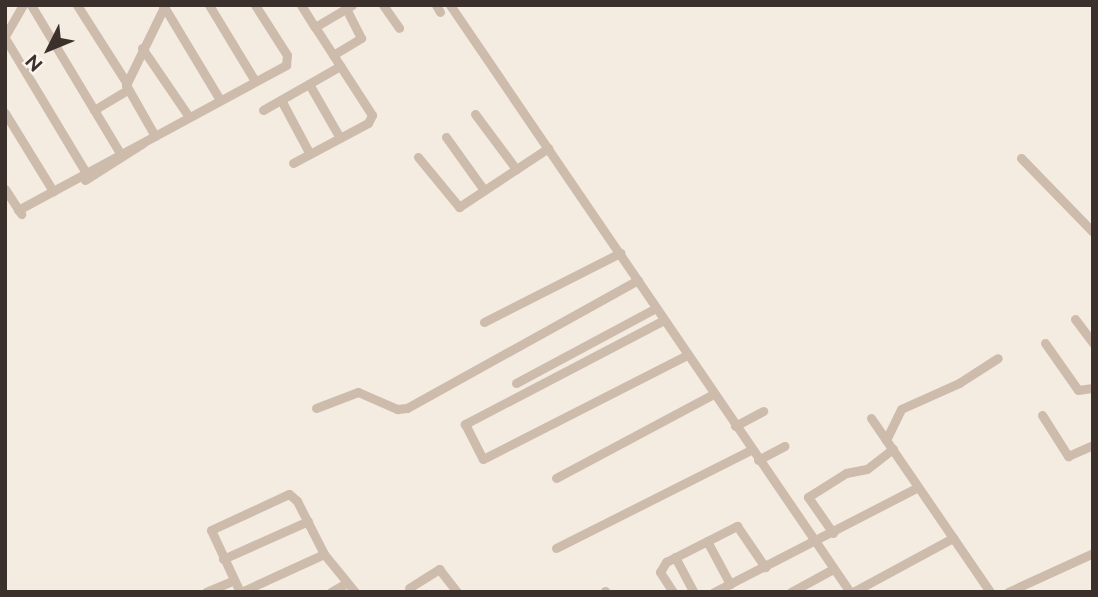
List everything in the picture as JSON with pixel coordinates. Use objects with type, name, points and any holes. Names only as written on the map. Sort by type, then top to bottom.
[{"type":"street","points":[[23,5],[5,37],[86,173]]},
{"type":"street","points":[[31,5],[120,153]]},
{"type":"street","points":[[77,5],[155,136]]},
{"type":"street","points":[[209,5],[255,80]]},
{"type":"street","points":[[5,189],[23,214],[289,60],[255,5]]},
{"type":"street","points":[[293,163],[368,123],[372,115],[301,5]]},
{"type":"street","points":[[383,5],[398,28]]},
{"type":"street","points":[[450,5],[713,394],[737,425],[751,450],[824,538]]},
{"type":"street","points":[[94,110],[127,86],[142,48],[164,6]]},
{"type":"street","points":[[164,6],[220,100]]},
{"type":"street","points":[[315,27],[348,6],[361,38],[333,55]]},
{"type":"street","points":[[142,48],[189,117]]},
{"type":"street","points":[[263,110],[340,66]]},
{"type":"street","points":[[309,84],[340,138]]},
{"type":"street","points":[[281,100],[310,154]]},
{"type":"street","points":[[5,113],[52,191]]},
{"type":"street","points":[[475,114],[516,169]]},
{"type":"street","points":[[446,137],[484,190]]},
{"type":"street","points":[[18,210],[143,143]]},
{"type":"street","points":[[418,157],[456,207],[548,148]]},
{"type":"street","points":[[1021,158],[1093,232]]},
{"type":"street","points":[[484,322],[620,253]]},
{"type":"street","points":[[316,408],[358,392],[397,409],[407,408],[638,280]]},
{"type":"street","points":[[516,383],[656,308]]},
{"type":"street","points":[[1075,319],[1093,343]]},
{"type":"street","points":[[664,320],[465,424],[483,459],[687,355]]},
{"type":"street","points":[[1045,343],[1078,390],[1093,388]]},
{"type":"street","points":[[886,440],[901,409],[959,383],[998,358]]},
{"type":"street","points":[[556,478],[713,394]]},
{"type":"street","points":[[737,425],[759,413]]},
{"type":"street","points":[[1042,415],[1068,456],[1093,445]]},
{"type":"street","points":[[871,418],[990,592]]},
{"type":"street","points":[[760,458],[781,448]]},
{"type":"street","points":[[892,449],[867,469],[846,473],[808,497],[833,569],[852,591],[953,537]]},
{"type":"street","points":[[556,548],[751,450]]},
{"type":"street","points":[[715,592],[824,538],[918,487]]},
{"type":"street","points":[[324,555],[241,592],[223,559],[212,529],[282,496],[295,497],[324,555],[345,584],[355,592]]},
{"type":"street","points":[[223,559],[308,521]]},
{"type":"street","points":[[673,592],[660,572],[675,557],[737,526],[765,567]]},
{"type":"street","points":[[706,541],[730,584]]},
{"type":"street","points":[[1008,592],[1093,553]]},
{"type":"street","points":[[675,557],[694,592]]},
{"type":"street","points":[[408,591],[439,569],[457,592]]},
{"type":"street","points":[[791,592],[833,569]]},
{"type":"street","points":[[206,592],[234,580]]},
{"type":"street","points":[[331,592],[345,584]]}]
